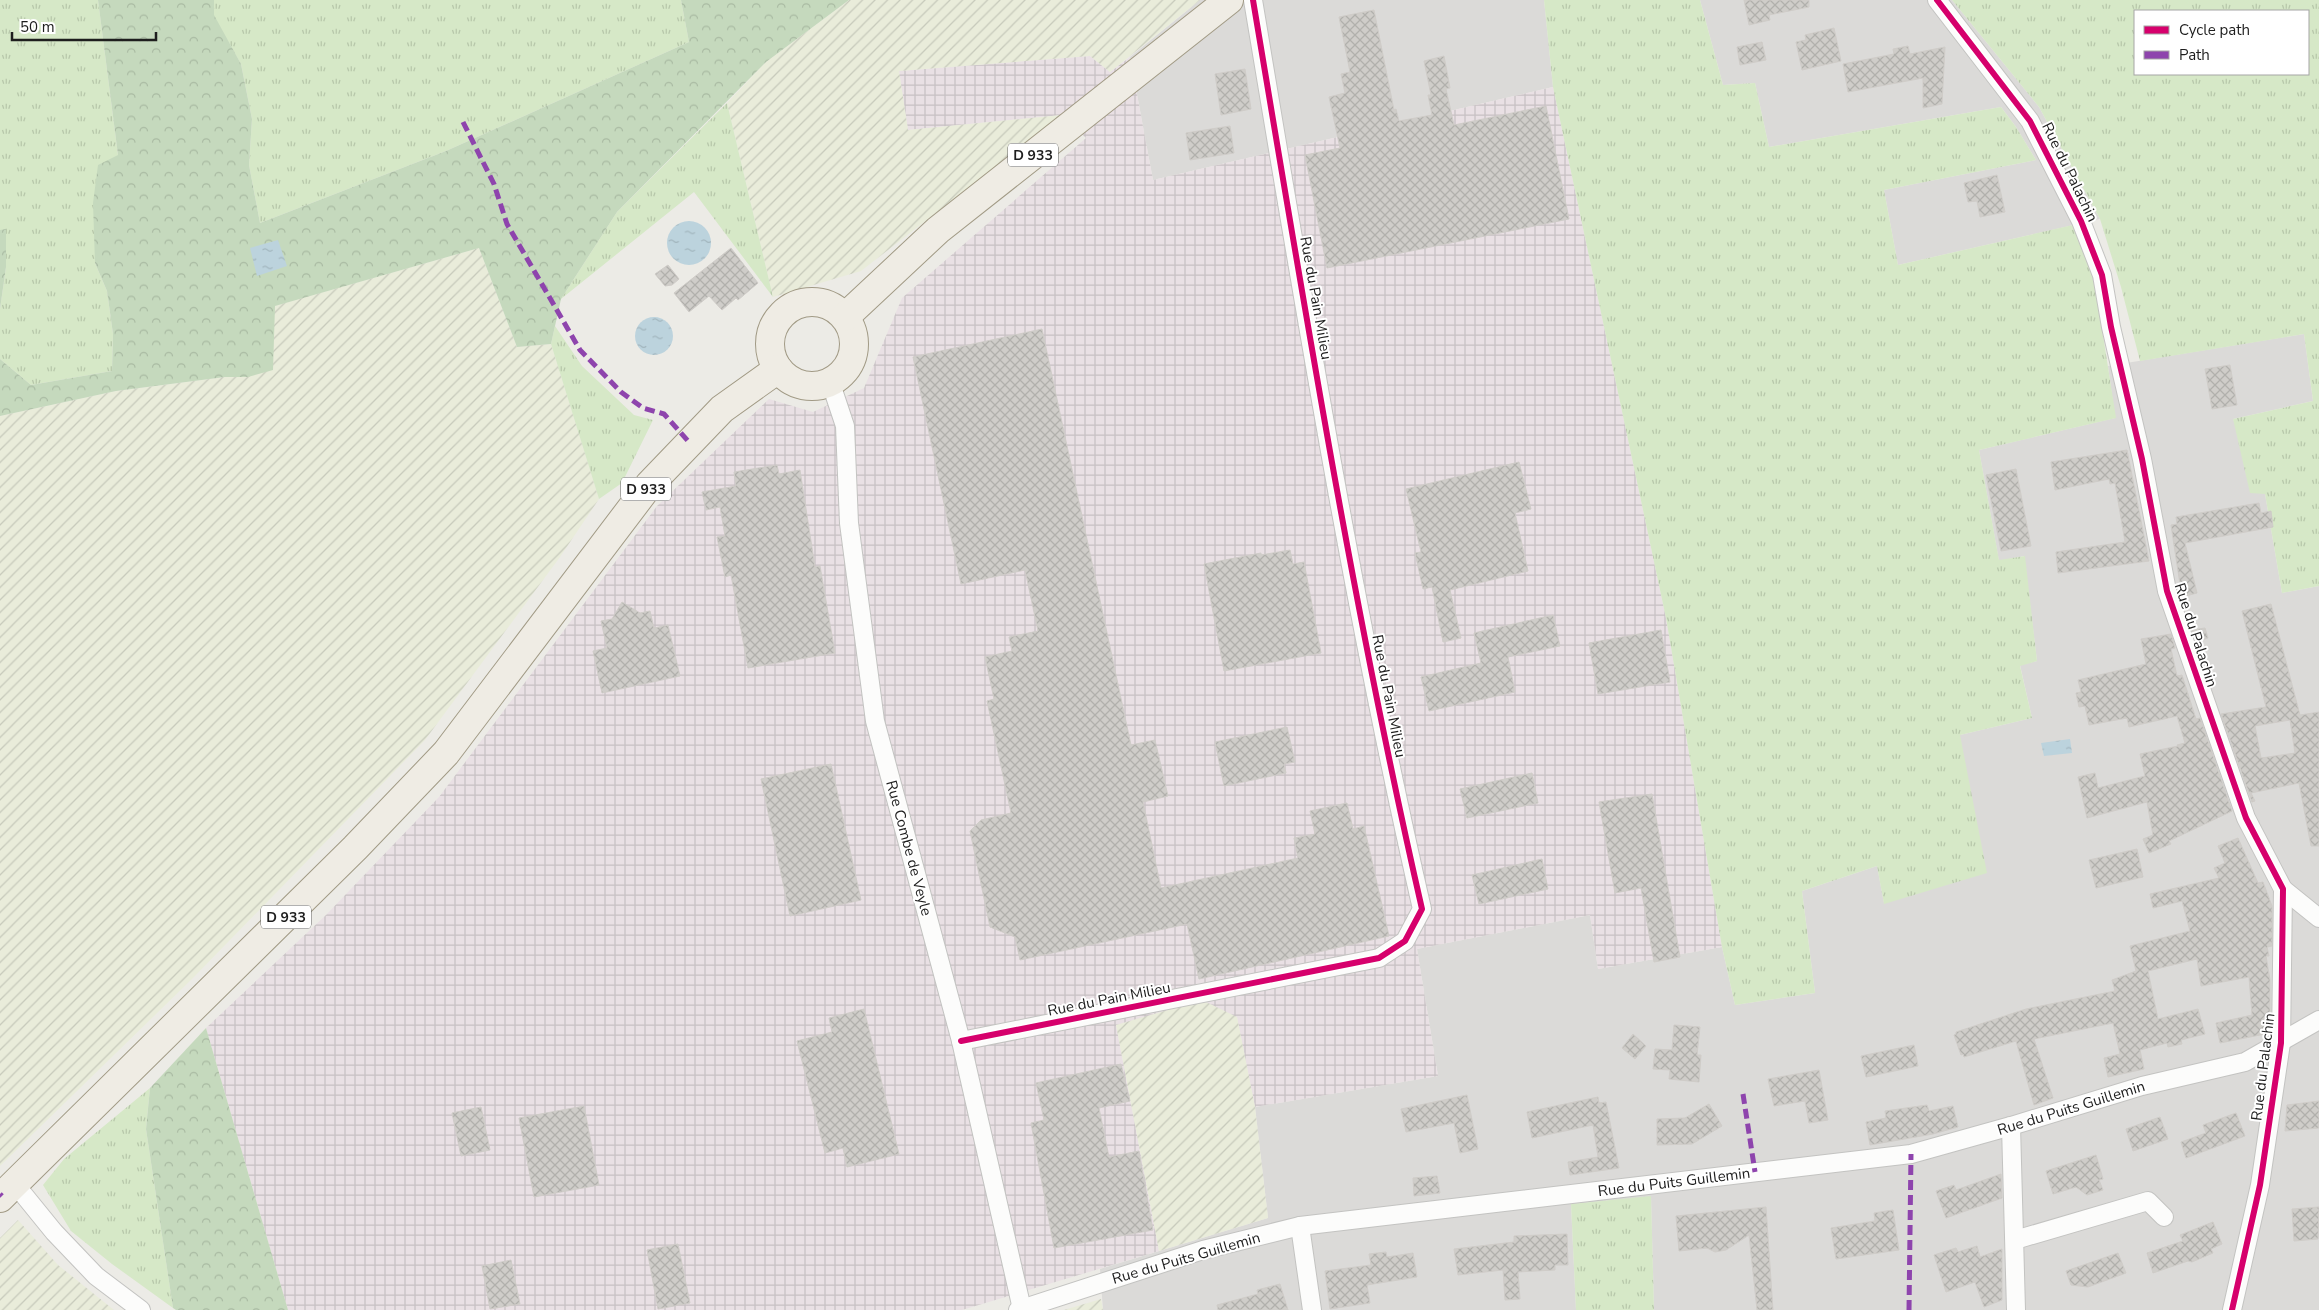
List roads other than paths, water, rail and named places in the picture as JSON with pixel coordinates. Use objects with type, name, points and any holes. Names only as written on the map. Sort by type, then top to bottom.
[{"type":"main road","name":"D 933","points":[[844,317],[938,230],[1229,0]]},
{"type":"main road","points":[[806,302],[820,302],[834,308],[844,317],[852,332],[854,347],[850,361],[842,373],[830,382],[817,385],[802,384],[789,379],[778,369],[772,357],[770,343],[773,328],[780,316],[792,307],[806,302]]},
{"type":"main road","name":"D 933","points":[[8,1191],[355,848],[446,752],[649,485],[722,409],[778,369]]},
{"type":"street","name":"Rue du Pain Milieu","points":[[961,1041],[1379,958],[1405,941],[1422,909],[1392,778],[1325,428],[1253,0]]},
{"type":"street","name":"Rue du Palachin","points":[[1937,0],[2030,121],[2082,221],[2102,275],[2111,326],[2142,459],[2167,591],[2246,818],[2284,889],[2281,1043],[2260,1185],[2232,1310]]},
{"type":"street","name":"Rue Combe de Veyle","points":[[830,382],[846,426],[849,523],[875,721],[961,1041],[1020,1309]]},
{"type":"street","points":[[2284,889],[2319,918]]},
{"type":"street","name":"Rue du Puits Guillemin","points":[[1020,1309],[1203,1250],[1300,1226],[1910,1154],[2011,1126],[2142,1086],[2245,1062],[2319,1020]]},
{"type":"street","points":[[2011,1126],[2016,1310]]},
{"type":"street","points":[[8,1191],[54,1232],[96,1276],[141,1310]]},
{"type":"street","points":[[2015,1240],[2148,1201],[2164,1217]]},
{"type":"street","points":[[1300,1226],[1312,1310]]},
{"type":"water","points":[[693,221],[705,227],[710,234],[710,252],[705,259],[698,264],[685,265],[677,262],[670,255],[667,239],[670,231],[677,224]]},
{"type":"water","points":[[278,240],[287,266],[257,276],[250,248]]},
{"type":"water","points":[[654,317],[667,323],[673,336],[667,349],[654,355],[641,349],[635,336],[641,323]]},
{"type":"water","points":[[2070,739],[2072,753],[2044,756],[2041,743]]}]
